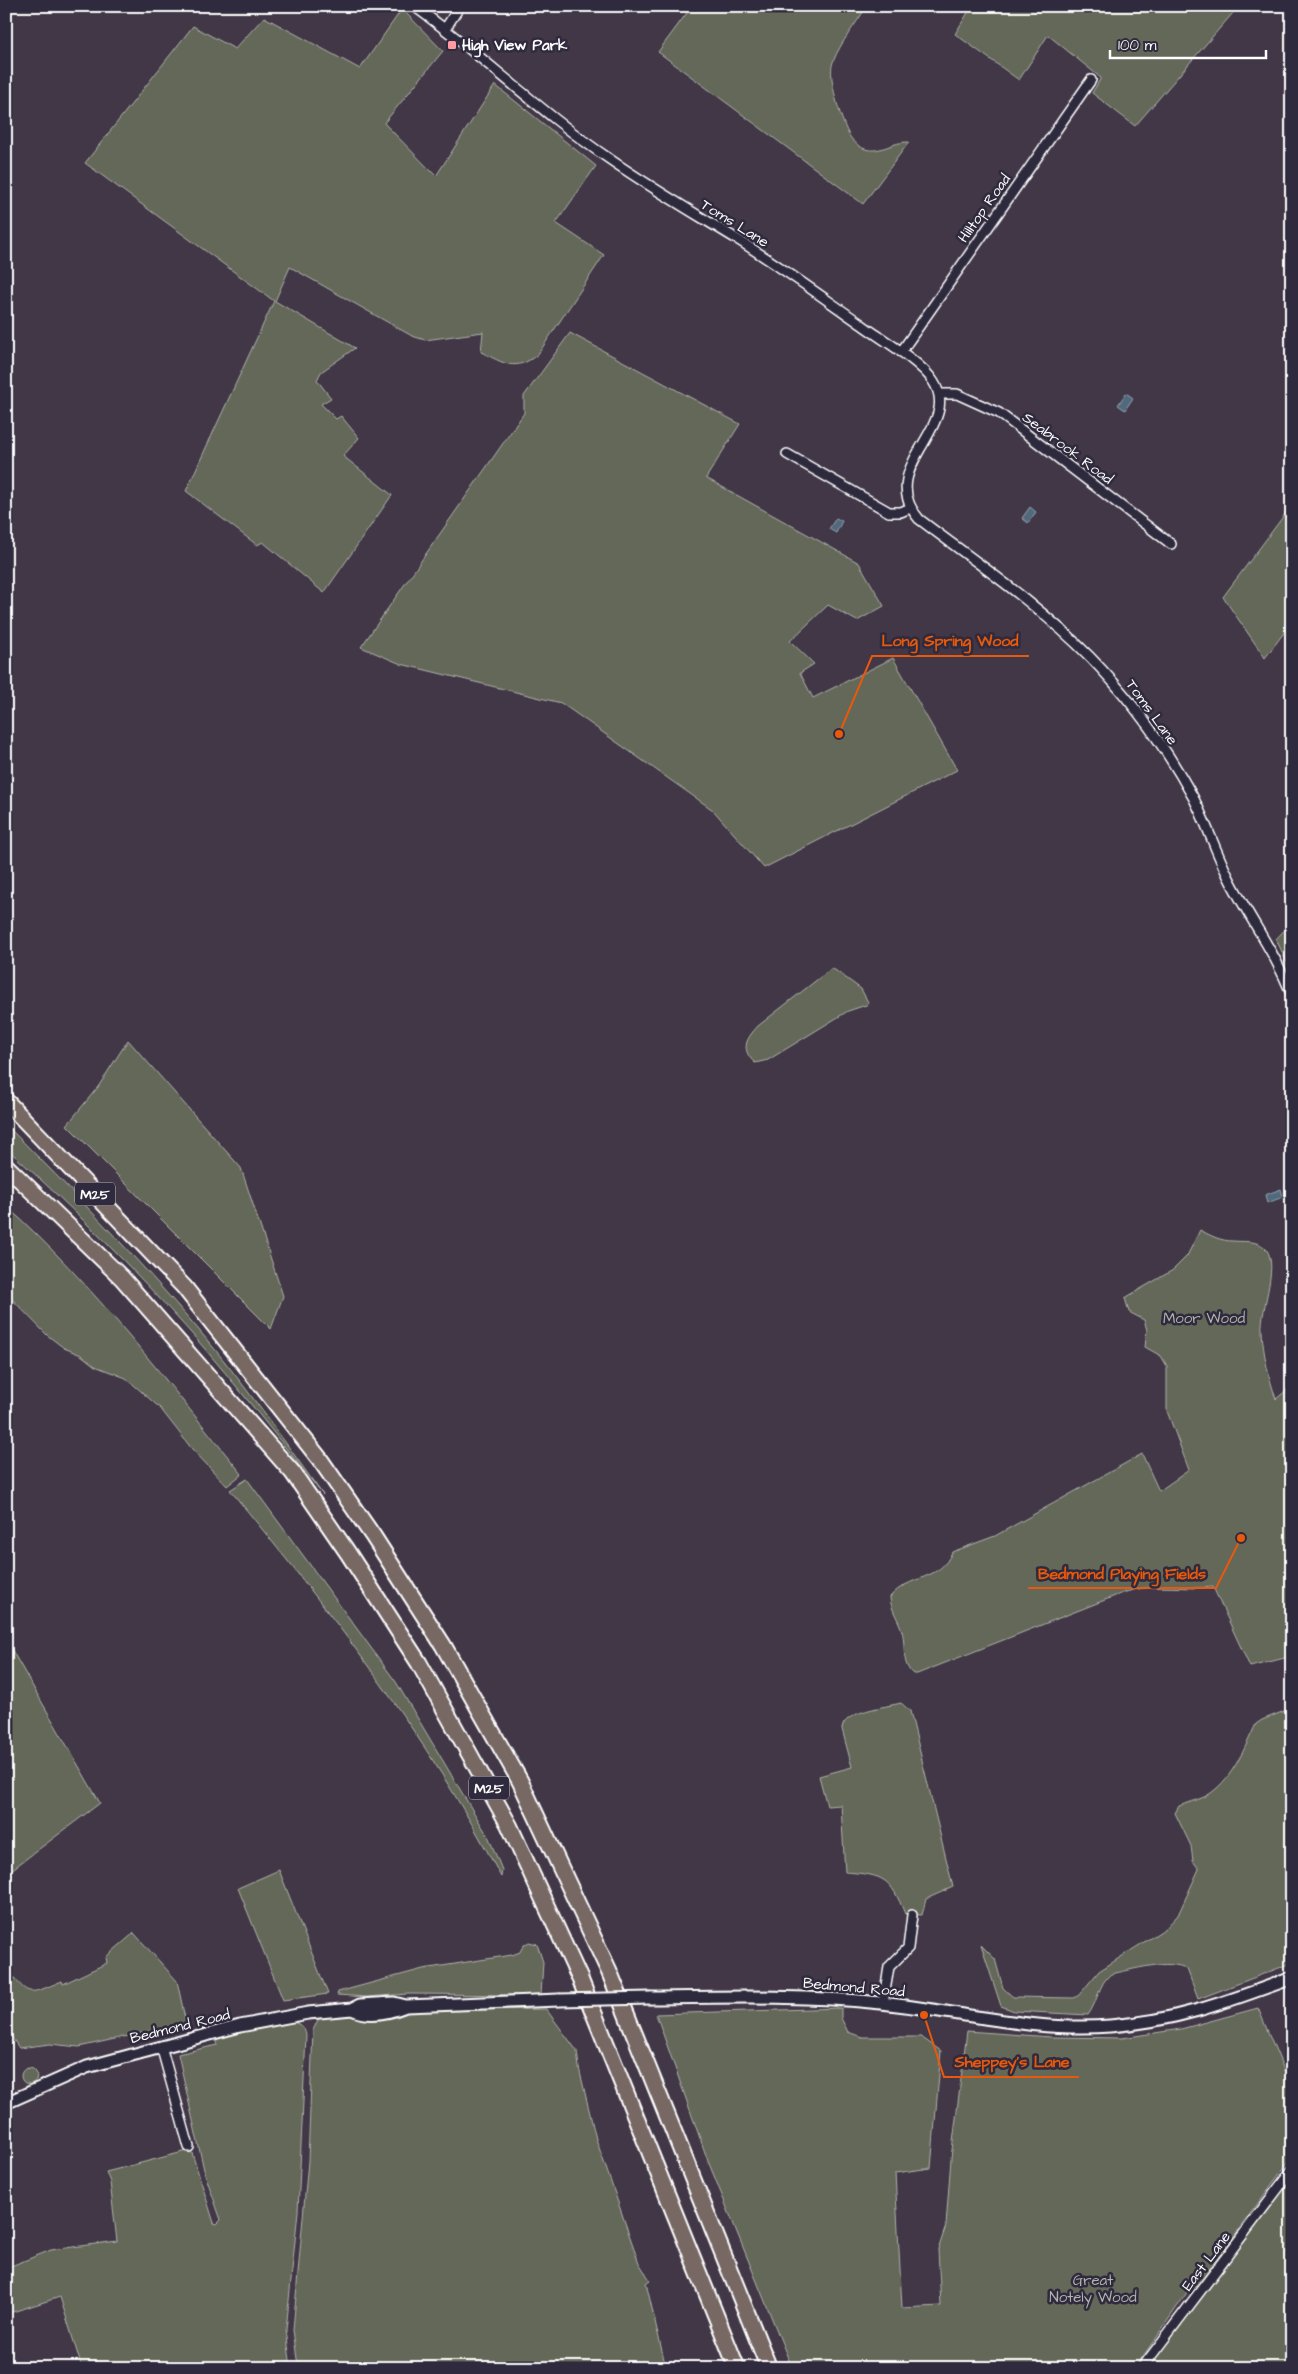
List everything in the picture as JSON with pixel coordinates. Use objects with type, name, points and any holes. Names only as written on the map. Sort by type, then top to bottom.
[{"type":"highway","name":"M25","points":[[6,1101],[184,1287],[319,1458],[373,1536],[443,1646],[520,1781],[608,1971],[769,2368]]},
{"type":"highway","name":"M25","points":[[6,1166],[122,1278],[293,1473],[348,1553],[419,1663],[508,1825],[580,1979],[737,2368]]},
{"type":"street","name":"Toms Lane","points":[[414,6],[445,29],[567,130],[654,188],[742,242],[901,352],[929,376],[939,394]]},
{"type":"street","points":[[445,29],[460,6]]},
{"type":"street","name":"Hilltop Road","points":[[901,352],[1091,80]]},
{"type":"street","points":[[787,454],[889,512],[901,512],[910,508],[906,492],[906,479],[915,456],[936,420],[940,406],[939,394]]},
{"type":"street","name":"Seabrook Road","points":[[939,394],[957,394],[999,413],[1170,544]]},
{"type":"street","name":"Toms Lane","points":[[910,508],[919,519],[1024,599],[1065,633],[1109,677],[1145,721],[1192,796],[1228,877],[1278,963],[1292,996]]},
{"type":"street","points":[[883,2003],[889,1967],[908,1948],[912,1915]]},
{"type":"street","name":"Bedmond Road","points":[[6,2103],[87,2067],[161,2046],[240,2026],[308,2013],[352,2009],[360,2005],[394,2003],[406,2006],[559,2000],[799,1997],[883,2003],[1038,2025],[1101,2026],[1139,2023],[1204,2010],[1292,1978]]},
{"type":"street","points":[[161,2046],[189,2147]]},
{"type":"street","name":"East Lane","points":[[1142,2368],[1292,2170]]},
{"type":"green space","points":[[692,6],[867,6],[833,62],[833,87],[839,109],[849,136],[865,149],[876,150],[897,143],[909,142],[863,204],[658,52]]},
{"type":"green space","points":[[972,6],[1239,6],[1135,126],[1092,93],[1101,78],[1048,35],[1019,80],[955,34]]},
{"type":"green space","points":[[402,9],[443,51],[384,123],[436,176],[495,85],[596,166],[556,223],[604,255],[538,354],[530,360],[516,365],[503,362],[481,352],[483,332],[425,340],[412,336],[290,267],[275,301],[355,348],[321,372],[317,380],[331,398],[321,404],[336,419],[341,416],[359,438],[343,456],[392,495],[324,593],[263,542],[257,545],[186,491],[274,301],[85,163],[193,26],[235,49],[264,17],[360,69]]},
{"type":"green space","points":[[570,333],[740,424],[706,478],[859,563],[884,606],[857,621],[828,605],[790,641],[814,664],[800,673],[813,698],[893,658],[957,770],[764,868],[713,810],[561,703],[401,664],[361,647],[524,413],[524,396]]},
{"type":"green space","points":[[1288,510],[1292,513],[1292,622],[1265,658],[1223,597]]},
{"type":"green space","points":[[1292,922],[1292,973],[1276,939]]},
{"type":"green space","points":[[832,968],[861,989],[869,1004],[848,1011],[768,1060],[755,1063],[747,1053],[746,1044],[758,1026]]},
{"type":"green space","points":[[128,1040],[241,1168],[283,1296],[271,1329],[67,1125],[98,1087]]},
{"type":"green space","points":[[6,1125],[152,1276],[198,1329],[247,1390],[323,1495],[191,1333],[78,1215],[6,1148]]},
{"type":"green space","points":[[6,1206],[69,1268],[129,1335],[242,1474],[227,1486],[192,1449],[160,1408],[126,1378],[95,1366],[81,1355],[64,1348],[47,1335],[6,1293]]},
{"type":"green space","name":"Moor Wood","points":[[1200,1230],[1224,1240],[1259,1244],[1268,1253],[1271,1262],[1271,1273],[1262,1322],[1265,1357],[1276,1399],[1292,1386],[1292,1656],[1250,1667],[1213,1587],[1152,1587],[1122,1594],[913,1674],[907,1665],[902,1631],[890,1601],[890,1597],[906,1584],[940,1568],[947,1562],[952,1552],[995,1536],[1142,1454],[1159,1491],[1189,1470],[1167,1411],[1167,1366],[1161,1356],[1145,1347],[1147,1330],[1144,1320],[1129,1312],[1125,1298],[1173,1270],[1187,1256]]},
{"type":"green space","points":[[247,1479],[396,1682],[489,1838],[502,1870],[501,1877],[442,1774],[376,1676],[230,1490]]},
{"type":"green space","points":[[6,1640],[100,1803],[6,1874]]},
{"type":"green space","points":[[901,1703],[910,1711],[953,1887],[926,1899],[922,1915],[905,1914],[895,1892],[884,1880],[869,1875],[845,1872],[841,1805],[827,1806],[819,1776],[852,1767],[842,1729],[844,1723],[857,1714]]},
{"type":"green space","points":[[1292,1708],[1292,1963],[1198,1999],[1187,1969],[1179,1966],[1161,1965],[1111,1974],[1103,1983],[1088,2015],[1014,2011],[1001,2006],[981,1945],[995,1959],[1003,1988],[1013,1997],[1074,1998],[1079,1995],[1099,1971],[1166,1928],[1178,1915],[1199,1869],[1193,1861],[1191,1846],[1175,1813],[1179,1806],[1211,1793],[1226,1779],[1238,1762],[1256,1724]]},
{"type":"green space","points":[[279,1870],[328,1994],[283,2000],[238,1888]]},
{"type":"green space","points":[[134,1933],[177,1981],[186,2023],[79,2047],[50,2044],[19,2048],[6,2029],[6,1968],[29,1991],[35,1991],[62,1981],[63,1984],[107,1963],[106,1957]]},
{"type":"green space","points":[[529,1942],[537,1944],[543,1962],[541,1995],[409,1994],[366,1997],[337,1995],[338,1992],[423,1969],[512,1955],[520,1952],[523,1946]]},
{"type":"green space","name":"Great Notely Wood","points":[[841,2008],[841,2018],[848,2032],[862,2037],[921,2037],[941,2051],[931,2168],[895,2173],[902,2308],[941,2306],[938,2250],[946,2226],[951,2158],[967,2031],[1051,2037],[1122,2038],[1181,2029],[1258,2008],[1292,2089],[1292,2157],[1198,2285],[1188,2291],[1135,2368],[792,2368],[708,2161],[656,2014]]},
{"type":"green space","points":[[546,2009],[577,2051],[579,2068],[596,2139],[639,2263],[650,2280],[646,2283],[666,2368],[301,2368],[297,2359],[293,2330],[308,2161],[313,2030],[319,2018],[340,2015],[384,2017],[412,2011]]},
{"type":"green space","points":[[292,2022],[301,2026],[306,2035],[298,2211],[286,2330],[291,2368],[82,2368],[60,2297],[6,2314],[6,2268],[51,2250],[117,2241],[110,2182],[106,2172],[191,2150],[214,2223],[217,2224],[221,2220],[205,2174],[178,2054],[217,2045],[215,2037]]},
{"type":"green space","points":[[26,2068],[32,2068],[37,2073],[35,2082],[26,2084],[21,2079],[21,2073]]},
{"type":"green space","points":[[1285,2183],[1292,2192],[1292,2368],[1148,2368]]},
{"type":"water","points":[[1126,393],[1133,398],[1125,410],[1118,405]]},
{"type":"water","points":[[1030,507],[1036,512],[1028,523],[1022,518]]},
{"type":"water","points":[[836,518],[842,521],[836,533],[829,529]]},
{"type":"water","points":[[1281,1189],[1283,1197],[1267,1203],[1265,1195]]},
{"type":"place","name":"High View Park","points":[[452,45]]},
{"type":"place","name":"Long Spring Wood","points":[[839,734]]},
{"type":"place","name":"Bedmond Playing Fields","points":[[1241,1538]]},
{"type":"place","name":"Sheppey's Lane","points":[[924,2015]]}]
